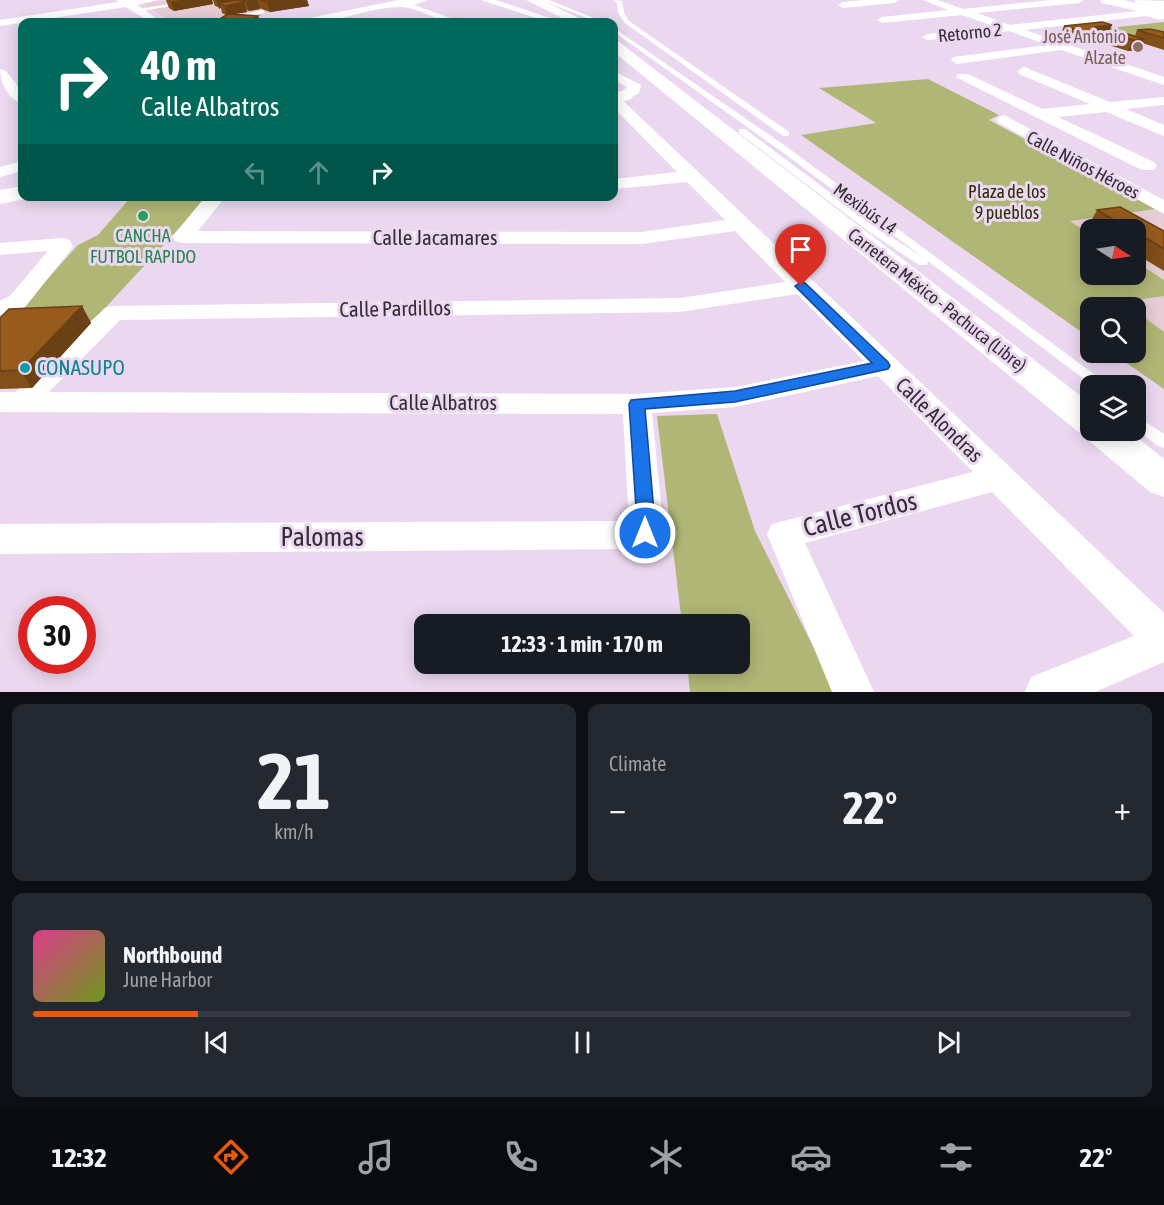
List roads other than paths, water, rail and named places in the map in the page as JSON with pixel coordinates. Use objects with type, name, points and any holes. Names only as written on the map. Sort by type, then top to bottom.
[{"type":"main road","points":[[532,0],[571,18]]},
{"type":"main road","points":[[549,0],[581,18]]},
{"type":"main road","points":[[1140,0],[1163,12]]},
{"type":"main road","points":[[1101,1],[1163,12]]},
{"type":"main road","name":"Carretera México - Pachuca (Libre)","points":[[619,41],[1080,414]]},
{"type":"main road","points":[[0,188],[18,186]]},
{"type":"main road","points":[[0,197],[18,194]]},
{"type":"main road","points":[[1115,441],[1164,481]]},
{"type":"street","points":[[58,18],[123,2],[153,0]]},
{"type":"street","points":[[391,0],[446,18]]},
{"type":"street","points":[[327,18],[422,0]]},
{"type":"street","points":[[486,0],[544,18]]},
{"type":"street","points":[[830,0],[856,10]]},
{"type":"street","points":[[843,5],[894,0]]},
{"type":"street","points":[[928,0],[1164,81]]},
{"type":"street","points":[[882,20],[1079,0]]},
{"type":"street","points":[[123,2],[150,18]]},
{"type":"street","points":[[38,5],[53,18]]},
{"type":"street","points":[[319,8],[345,18]]},
{"type":"street","name":"Retorno 2","points":[[944,43],[924,36],[1163,12]]},
{"type":"street","points":[[868,15],[899,26]]},
{"type":"street","points":[[0,23],[18,22]]},
{"type":"street","points":[[957,60],[1066,46]]},
{"type":"street","points":[[1080,65],[1122,81]]},
{"type":"street","points":[[1127,68],[1155,65]]},
{"type":"street","points":[[1023,71],[1164,131]]},
{"type":"street","points":[[1,77],[18,75]]},
{"type":"street","points":[[1,77],[18,95]]},
{"type":"street","points":[[963,77],[1148,166]]},
{"type":"street","name":"Calle Alondras","points":[[618,88],[692,176],[801,286],[1164,641]]},
{"type":"street","points":[[1143,89],[1164,99]]},
{"type":"street","points":[[1042,114],[1164,99]]},
{"type":"street","name":"Calle Niños Héroes","points":[[1042,114],[1004,120],[1164,208]]},
{"type":"street","points":[[0,172],[18,167]]},
{"type":"street","points":[[618,184],[692,176]]},
{"type":"street","name":"Calle Jacamares","points":[[213,201],[182,237],[642,238],[742,224]]},
{"type":"street","points":[[0,249],[63,244],[63,247],[18,300],[12,305],[0,308]]},
{"type":"street","name":"Calle Pardillos","points":[[12,402],[113,313],[680,305],[801,286]]},
{"type":"street","name":"Calle Albatros","points":[[12,402],[637,404],[735,397],[883,366]]},
{"type":"street","name":"Palomas","points":[[0,539],[621,536],[645,533],[637,404]]},
{"type":"street","name":"Calle Tordos","points":[[853,692],[784,534],[999,478]]},
{"type":"street","points":[[1046,692],[1164,641]]},
{"type":"lane","points":[[137,10],[202,0]]},
{"type":"lane","points":[[544,0],[591,18]]},
{"type":"lane","points":[[617,0],[620,2],[621,14],[627,22],[786,134]]},
{"type":"lane","points":[[229,18],[263,12]]},
{"type":"lane","name":"Mexibús L4","points":[[619,41],[629,39],[784,149],[1088,375]]},
{"type":"lane","name":"Mexibús L4","points":[[619,41],[623,40],[872,229],[944,277],[1080,379]]},
{"type":"lane","points":[[1146,418],[1164,431]]},
{"type":"lane","points":[[1146,428],[1164,442]]},
{"type":"place","name":"José Antonio Alzate","points":[[1138,47]]},
{"type":"place","name":"CANCHA FUTBOL RAPIDO","points":[[143,216]]},
{"type":"place","name":"CONASUPO","points":[[25,368]]},
{"type":"park label","name":"Plaza de los 9 pueblos","points":[[1007,202]]}]
